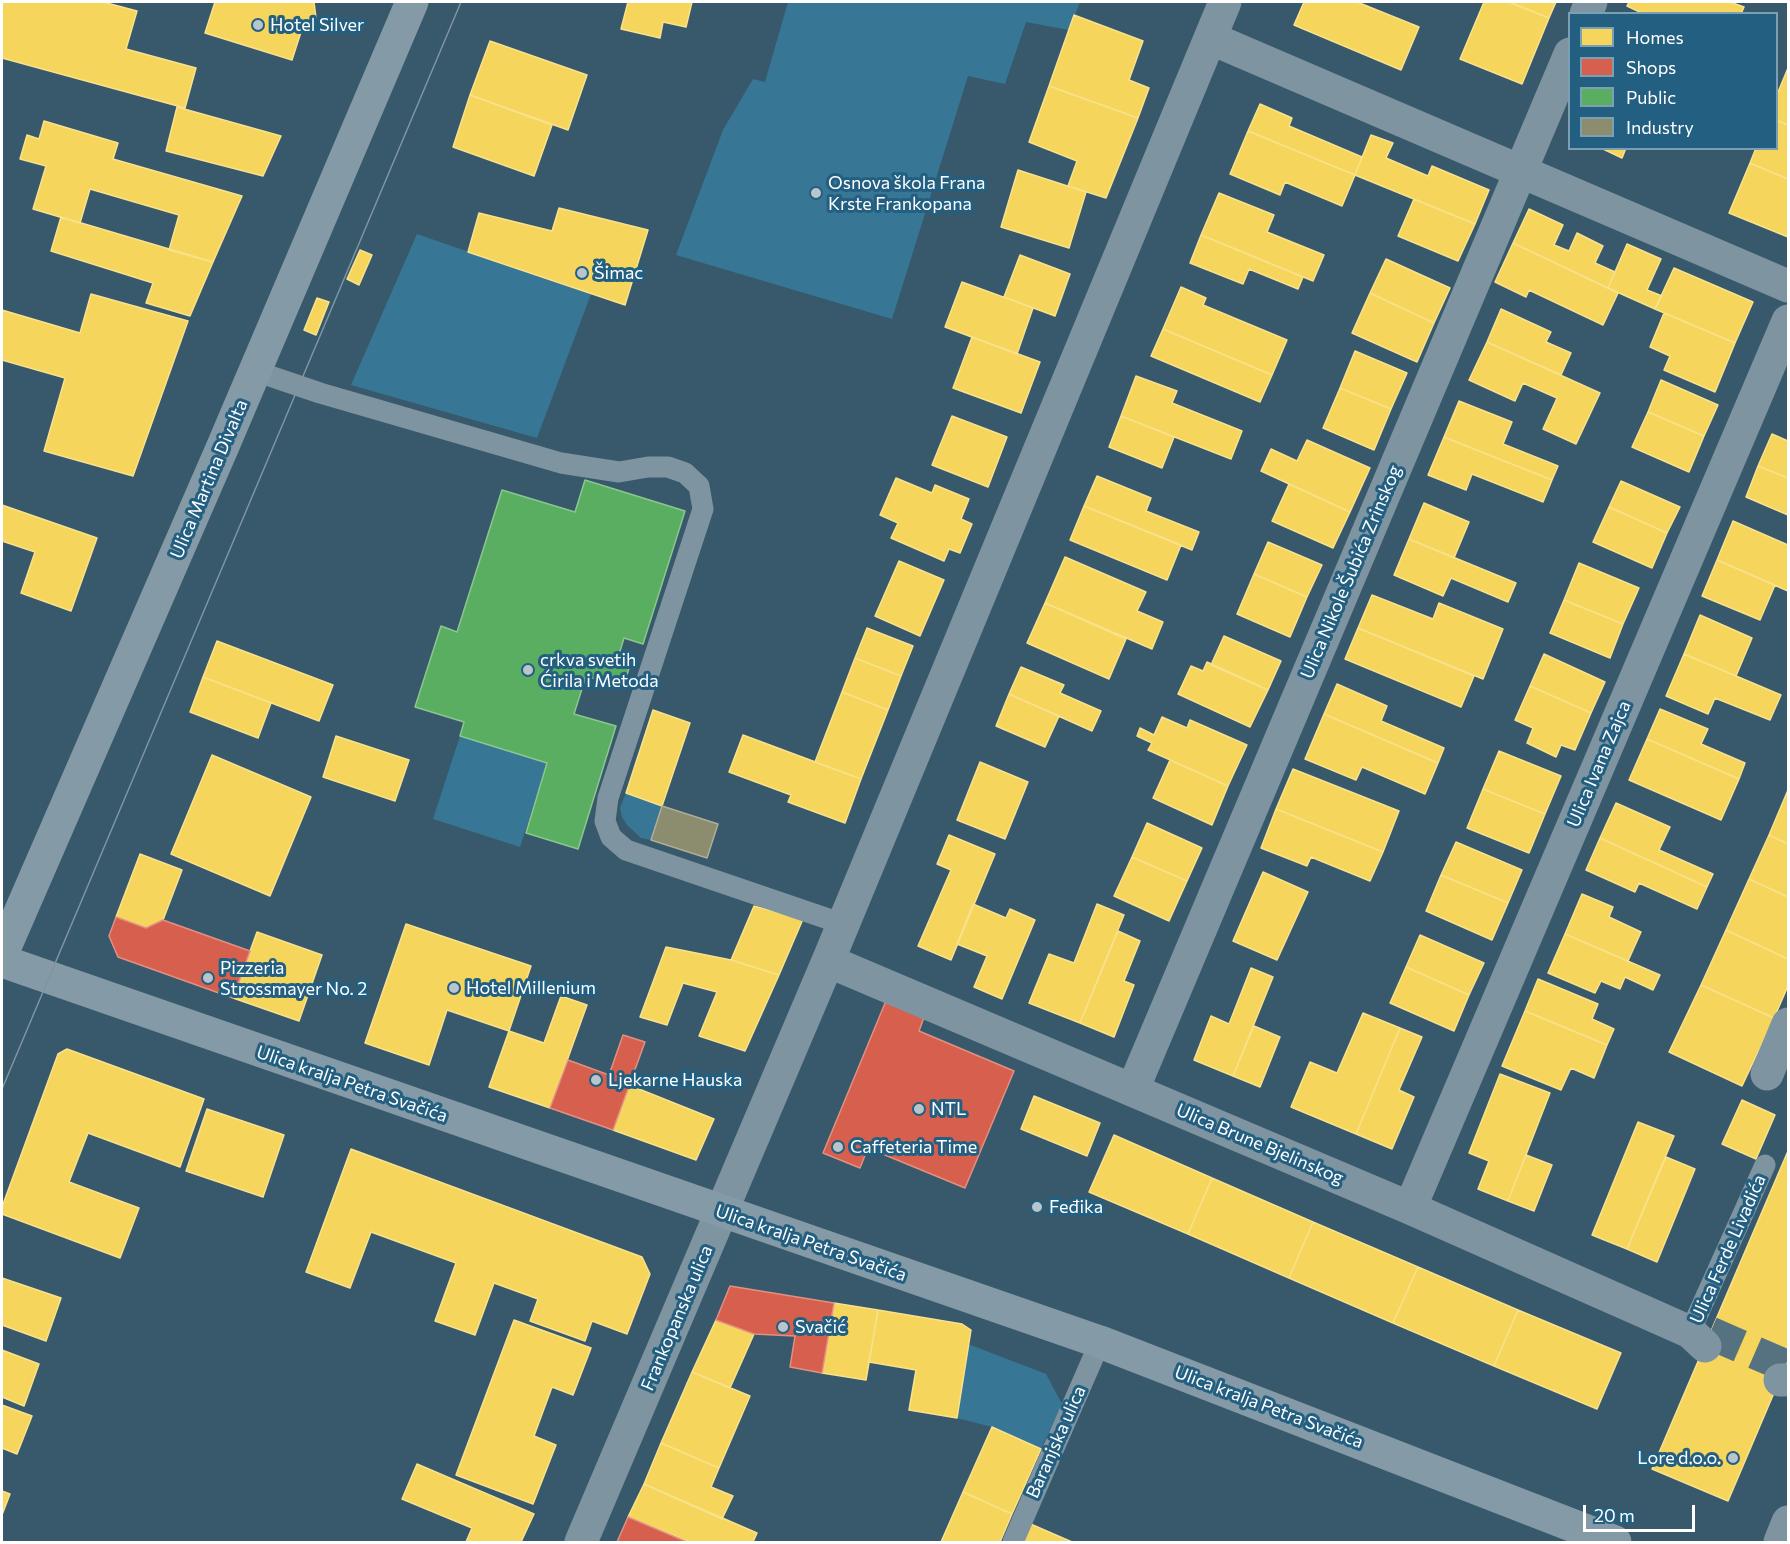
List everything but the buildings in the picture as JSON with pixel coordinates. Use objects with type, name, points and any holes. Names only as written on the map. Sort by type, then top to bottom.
[{"type":"main road","name":"Ulica Martina Divalta","points":[[2,954],[412,2]]},
{"type":"main road","name":"Ulica kralja Petra Svačića","points":[[2,961],[1100,1342],[1614,1542]]},
{"type":"street","name":"Frankopanska ulica","points":[[581,1542],[828,961],[1225,2]]},
{"type":"street","points":[[1210,38],[1788,286]]},
{"type":"street","name":"Ulica Nikole Šubića Zrinskog","points":[[1133,1089],[1568,56]]},
{"type":"street","name":"Ulica Ivana Zajca","points":[[1410,1208],[1788,321]]},
{"type":"street","name":"Ulica Brune Bjelinskog","points":[[828,961],[1410,1208],[1702,1337]]},
{"type":"street","points":[[1767,1074],[1788,1024]]},
{"type":"street","points":[[1780,1542],[1788,1522]]},
{"type":"lane","points":[[255,371],[320,393],[561,464],[619,472],[648,467],[668,467],[685,473],[699,486],[703,509],[608,798],[605,821],[611,837],[626,850],[843,924]]},
{"type":"lane","name":"Ulica Ferde Livadića","points":[[1702,1337],[1765,1165]]},
{"type":"lane","name":"Baranjska ulica","points":[[1013,1542],[1100,1342]]},
{"type":"shaded area","name":"Osnova škola Frana Krste Frankopana","points":[[788,2],[1080,2],[1069,30],[1026,22],[1005,84],[968,76],[892,319],[676,255],[723,130],[753,79],[765,82]]},
{"type":"shaded area","points":[[417,234],[591,294],[537,438],[351,385]]},
{"type":"shaded area","points":[[460,736],[547,763],[520,847],[433,819]]},
{"type":"shaded area","points":[[626,793],[662,806],[651,840],[641,838],[622,817],[620,808]]},
{"type":"shaded area","points":[[968,1344],[1046,1374],[1062,1404],[1041,1449],[992,1427],[957,1418]]},
{"type":"tunnel","points":[[1710,1333],[1786,1366]]},
{"type":"tram line","points":[[2,1089],[461,2]]},
{"type":"place","name":"Hotel Silver","points":[[258,25]]},
{"type":"place","name":"Osnova škola Frana Krste Frankopana","points":[[816,193]]},
{"type":"place","name":"Šimac","points":[[582,273]]},
{"type":"place","name":"crkva svetih Ćirila i Metoda","points":[[528,670]]},
{"type":"place","name":"Pizzeria Strossmayer No. 2","points":[[208,978]]},
{"type":"place","name":"Hotel Millenium","points":[[454,988]]},
{"type":"place","name":"Ljekarne Hauska","points":[[596,1080]]},
{"type":"place","name":"NTL","points":[[919,1109]]},
{"type":"place","name":"Caffeteria Time","points":[[838,1147]]},
{"type":"place","name":"Feđika","points":[[1037,1207]]},
{"type":"place","name":"Svačić","points":[[783,1327]]},
{"type":"place","name":"Lore d.o.o.","points":[[1733,1458]]}]
